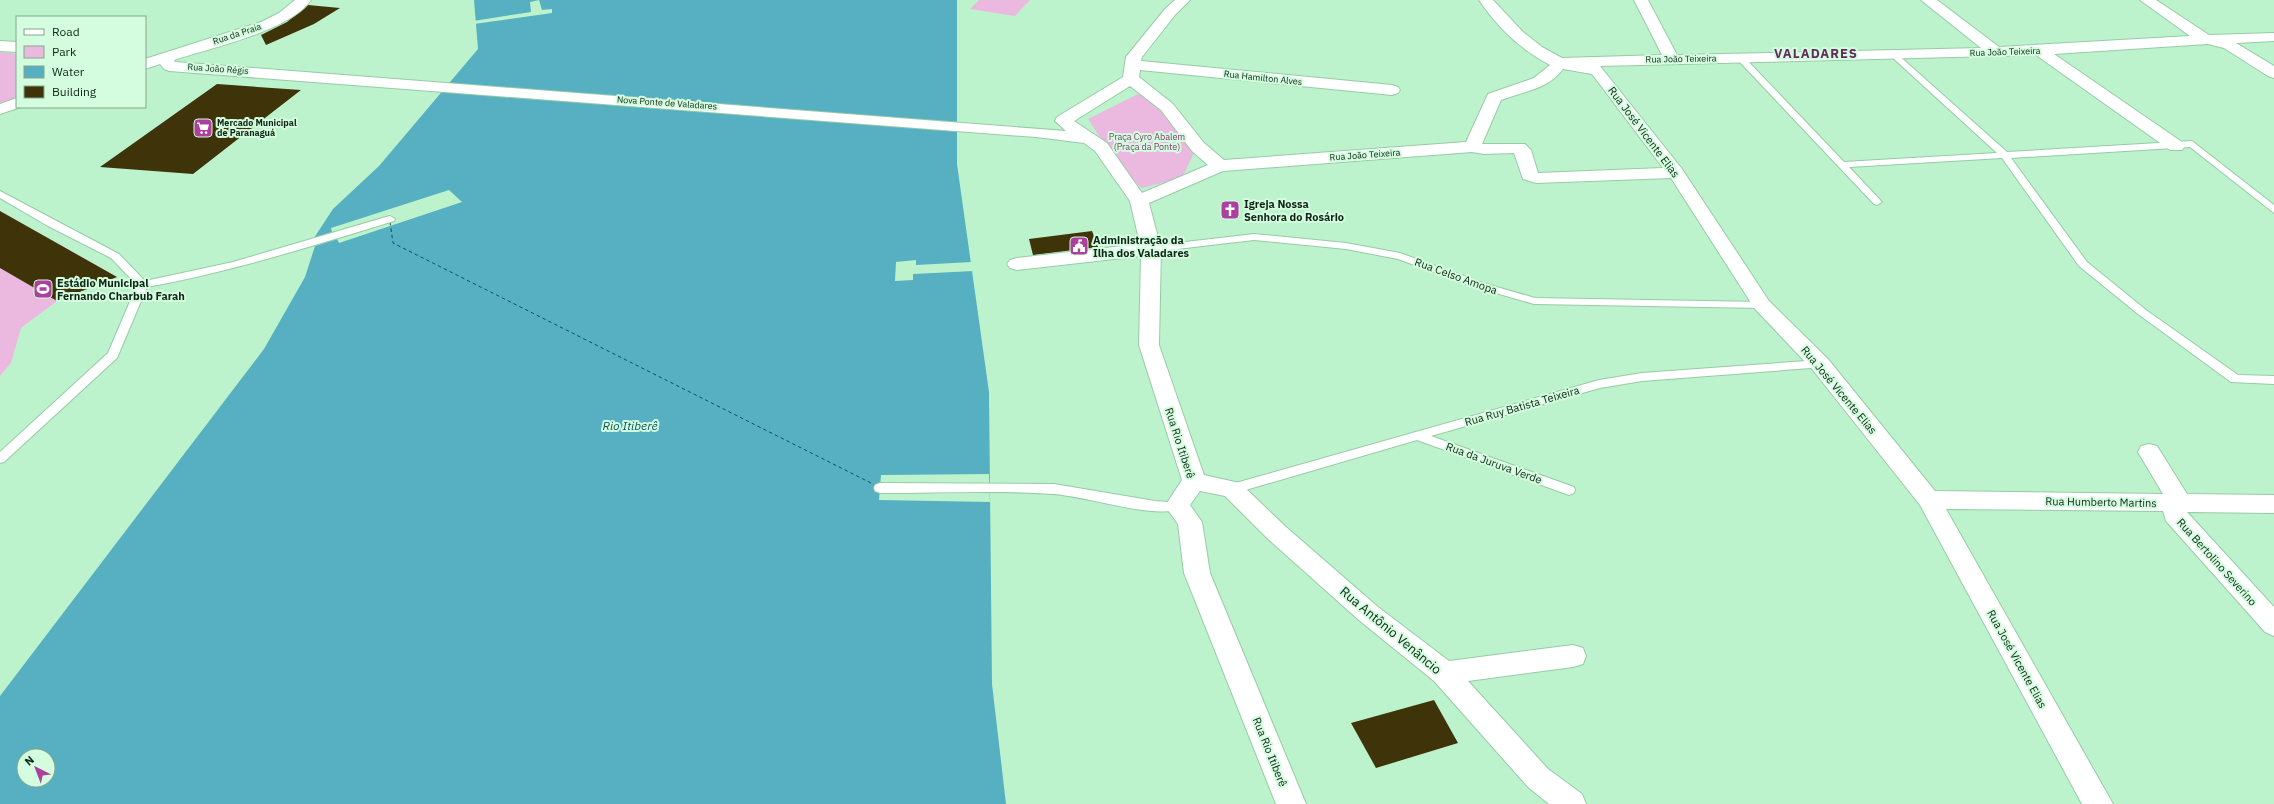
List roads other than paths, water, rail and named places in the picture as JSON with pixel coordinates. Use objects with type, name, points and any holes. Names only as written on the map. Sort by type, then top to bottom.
[{"type":"street","name":"Rua da Praia","points":[[146,64],[266,25],[284,16],[304,0]]},
{"type":"street","points":[[1139,201],[1101,147],[1092,139],[1063,121],[1132,72],[1134,57],[1170,12],[1183,0]]},
{"type":"street","name":"Rua José Vicente Elias","points":[[1486,0],[1497,15],[1532,48],[1559,63],[1597,70],[1676,173],[1762,305],[1820,364],[1929,500],[2098,804]]},
{"type":"street","points":[[1642,0],[1672,58]]},
{"type":"street","points":[[1928,0],[1996,52]]},
{"type":"street","points":[[2147,0],[2203,38],[2229,45],[2274,73]]},
{"type":"street","name":"Rua João Teixeira","points":[[1559,63],[1672,58],[1896,56],[2039,50],[2203,38],[2274,37]]},
{"type":"street","points":[[0,46],[16,47]]},
{"type":"street","points":[[2039,50],[2176,146]]},
{"type":"street","points":[[146,56],[165,57]]},
{"type":"street","name":"Rua João Régis","points":[[165,57],[169,66],[298,75]]},
{"type":"street","points":[[1472,147],[1494,97],[1533,84],[1554,72],[1559,63]]},
{"type":"street","points":[[1132,72],[1167,107],[1198,147],[1220,166]]},
{"type":"street","name":"Rua Hamilton Alves","points":[[1132,72],[1392,90]]},
{"type":"street","name":"Nova Ponte de Valadares","points":[[298,75],[1036,132],[1092,139]]},
{"type":"street","points":[[0,109],[16,103]]},
{"type":"street","name":"Rua João Teixeira","points":[[1139,201],[1220,166],[1472,147],[1484,149],[1519,148],[1522,150],[1528,175],[1536,178],[1676,173]]},
{"type":"street","name":"Rua Rio Itiberê","points":[[1139,201],[1151,250],[1149,345],[1194,481],[1177,506],[1190,522],[1198,573],[1292,804]]},
{"type":"street","points":[[1018,264],[1151,250]]},
{"type":"street","name":"Rua Bertolino Severino","points":[[2149,452],[2175,493],[2175,515],[2274,625]]},
{"type":"street","points":[[1194,481],[1232,489]]},
{"type":"street","name":"Rua Antônio Venâncio","points":[[1232,489],[1277,533],[1363,608],[1444,673],[1538,778],[1571,804]]},
{"type":"street","name":"Rua Humberto Martins","points":[[1929,500],[2274,504]]},
{"type":"street","points":[[1444,673],[1573,656]]},
{"type":"lane","points":[[1896,56],[2004,154],[2083,264],[2142,312],[2235,380],[2274,380]]},
{"type":"lane","points":[[1740,58],[1877,202]]},
{"type":"lane","points":[[1842,166],[2004,154],[2192,144],[2274,210]]},
{"type":"lane","points":[[0,194],[52,224],[115,256],[143,285]]},
{"type":"lane","points":[[143,285],[205,274],[390,219]]},
{"type":"lane","name":"Rua Celso Amopa","points":[[1151,250],[1254,237],[1346,246],[1400,256],[1479,286],[1534,301],[1680,305],[1762,305]]},
{"type":"lane","points":[[0,459],[113,355],[143,285]]},
{"type":"lane","name":"Rua Ruy Batista Teixeira","points":[[1232,489],[1606,383],[1642,377],[1820,364]]},
{"type":"lane","name":"Rua da Juruva Verde","points":[[1418,436],[1569,490]]},
{"type":"lane","points":[[880,488],[1054,489],[1155,506],[1177,506]]},
{"type":"water","name":"Rio Itiberê","points":[[474,0],[957,0],[957,164],[989,392],[992,684],[1006,804],[0,804],[0,696],[264,349],[305,277],[315,246],[314,238],[333,209],[379,166],[478,49]]},
{"type":"place","name":"Mercado Municipal de Paranaguá","points":[[203,128]]},
{"type":"place","name":"Igreja Nossa Senhora do Rosário","points":[[1230,210]]},
{"type":"place","name":"Administração da Ilha dos Valadares","points":[[1079,246]]},
{"type":"place","name":"Estádio Municipal Fernando Charbub Farah","points":[[43,289]]},
{"type":"district","name":"VALADARES","points":[[1816,53]]},
{"type":"park label","name":"Praça Cyro Abalem (Praça da Ponte)","points":[[1147,142]]}]
